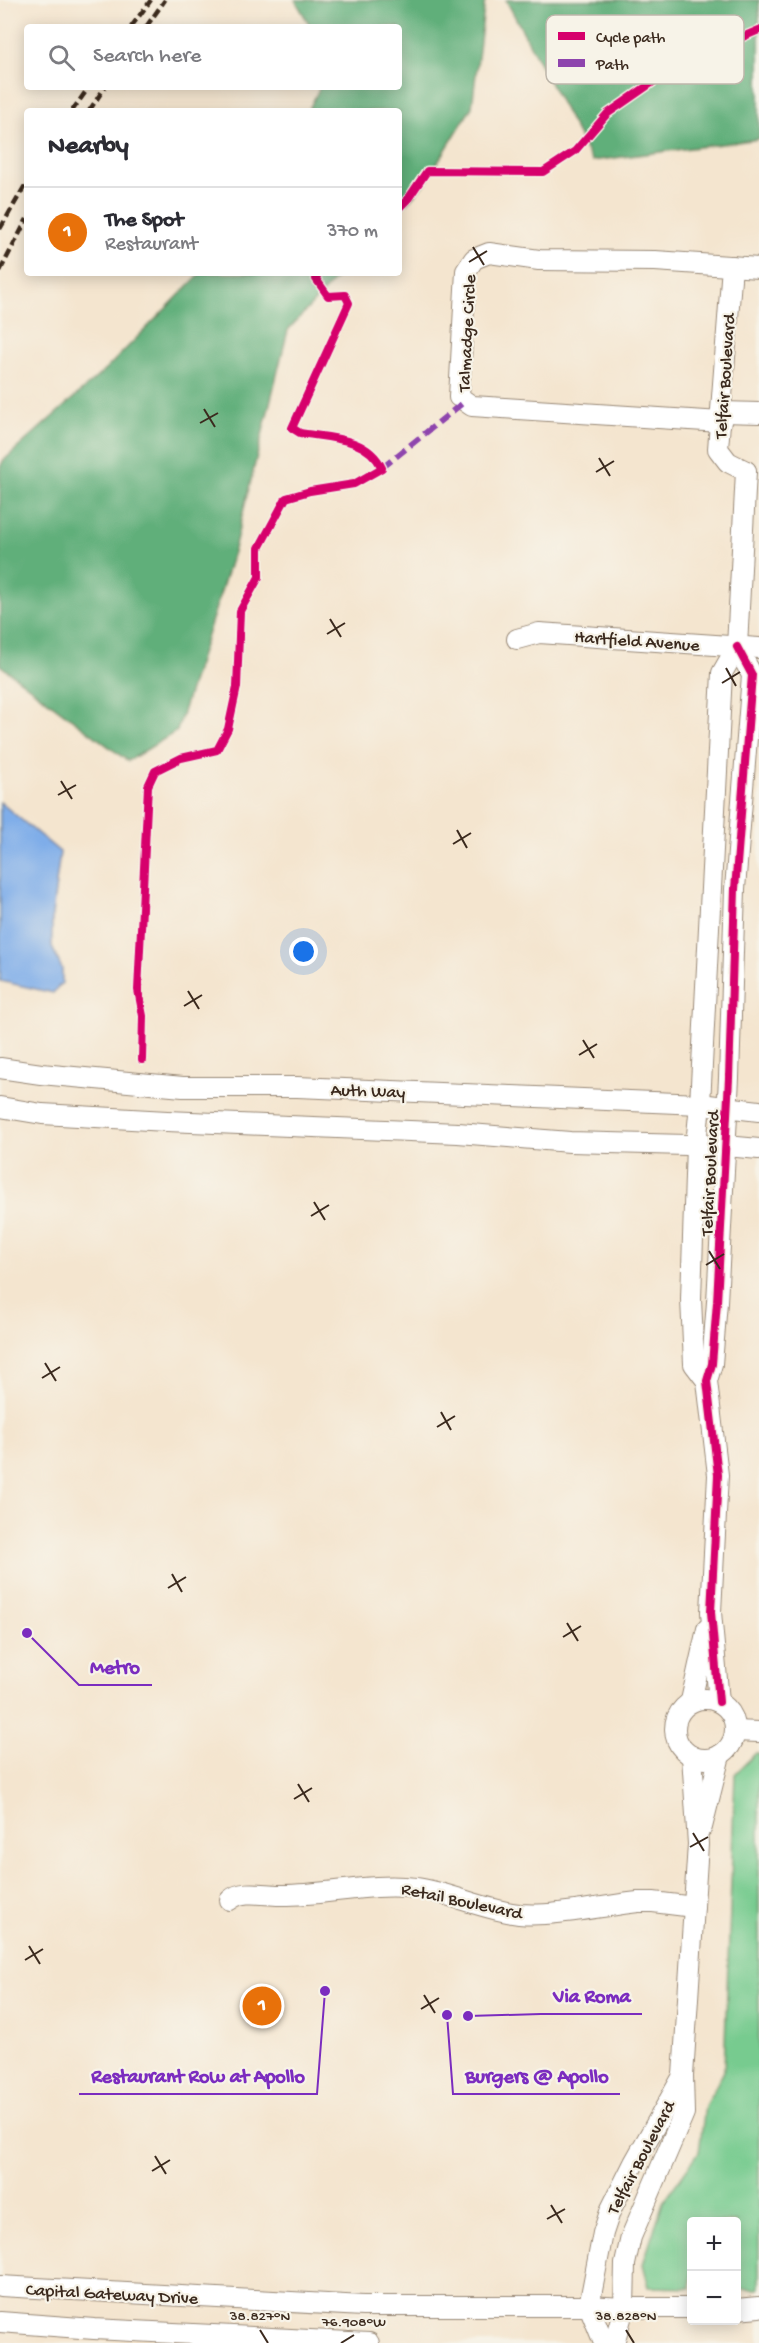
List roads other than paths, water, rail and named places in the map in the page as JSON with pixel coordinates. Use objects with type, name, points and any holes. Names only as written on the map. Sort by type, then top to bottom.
[{"type":"street","name":"Talmadge Circle","points":[[722,417],[472,406],[459,397],[466,271],[474,259],[489,253],[538,260],[655,261],[759,268]]},
{"type":"street","name":"Telfair Boulevard","points":[[707,1381],[694,1364],[691,1299],[696,1145],[722,673],[737,647],[753,466],[728,462],[718,449],[732,266]]},
{"type":"street","points":[[722,417],[759,413]]},
{"type":"street","name":"Hartfield Avenue","points":[[517,639],[539,633],[759,648]]},
{"type":"street","name":"Telfair Boulevard","points":[[719,1702],[711,1612],[718,1474],[707,1381],[712,1364],[716,1323],[726,1146],[732,1109],[735,889],[752,675],[737,647]]},
{"type":"street","points":[[715,826],[741,825]]},
{"type":"street","name":"Auth Way","points":[[0,1068],[183,1087],[297,1087],[700,1104],[732,1109]]},
{"type":"street","points":[[0,1107],[42,1114],[167,1121],[458,1133],[570,1142],[759,1149]]},
{"type":"street","points":[[732,1109],[759,1111]]},
{"type":"street","name":"Telfair Boulevard","points":[[691,1701],[711,1612]]},
{"type":"street","points":[[706,1698],[719,1702],[732,1714],[735,1731],[730,1745],[720,1755],[701,1759],[683,1751],[678,1743],[674,1724],[677,1714],[691,1701],[706,1698]]},
{"type":"street","points":[[735,1731],[759,1732]]},
{"type":"street","name":"Telfair Boulevard","points":[[698,1844],[720,1755]]},
{"type":"street","name":"Telfair Boulevard","points":[[614,2343],[624,2308],[628,2249],[642,2209],[680,2126],[685,2106],[683,2076],[698,1844],[692,1756]]},
{"type":"street","name":"Retail Boulevard","points":[[230,1900],[239,1895],[248,1894],[306,1894],[392,1886],[445,1894],[519,1914],[537,1914],[638,1902],[694,1907]]},
{"type":"street","name":"Telfair Boulevard","points":[[589,2306],[603,2233],[611,2209],[683,2076]]},
{"type":"street","name":"Capital Gateway Drive","points":[[0,2286],[363,2306],[687,2308]]},
{"type":"street","points":[[589,2306],[604,2343]]},
{"type":"street","points":[[741,2309],[759,2307]]},
{"type":"street","name":"Capital Gateway Drive","points":[[0,2322],[369,2343]]},
{"type":"water","points":[[0,802],[60,852],[52,915],[52,947],[62,969],[62,983],[53,993],[0,981]]},
{"type":"railway","points":[[133,24],[151,0]]},
{"type":"railway","points":[[148,24],[165,0]]},
{"type":"railway","points":[[74,108],[87,90]]},
{"type":"railway","points":[[91,108],[103,90]]},
{"type":"railway","points":[[0,229],[24,187]]},
{"type":"railway","points":[[0,271],[24,225]]},
{"type":"place","name":"Metro","points":[[27,1633]]},
{"type":"place","name":"Restaurant Row at Apollo","points":[[325,1991]]},
{"type":"place","name":"The Spot","points":[[262,2006]]},
{"type":"place","name":"Burgers @ Apollo","points":[[447,2015]]},
{"type":"place","name":"Via Roma","points":[[468,2016]]}]
